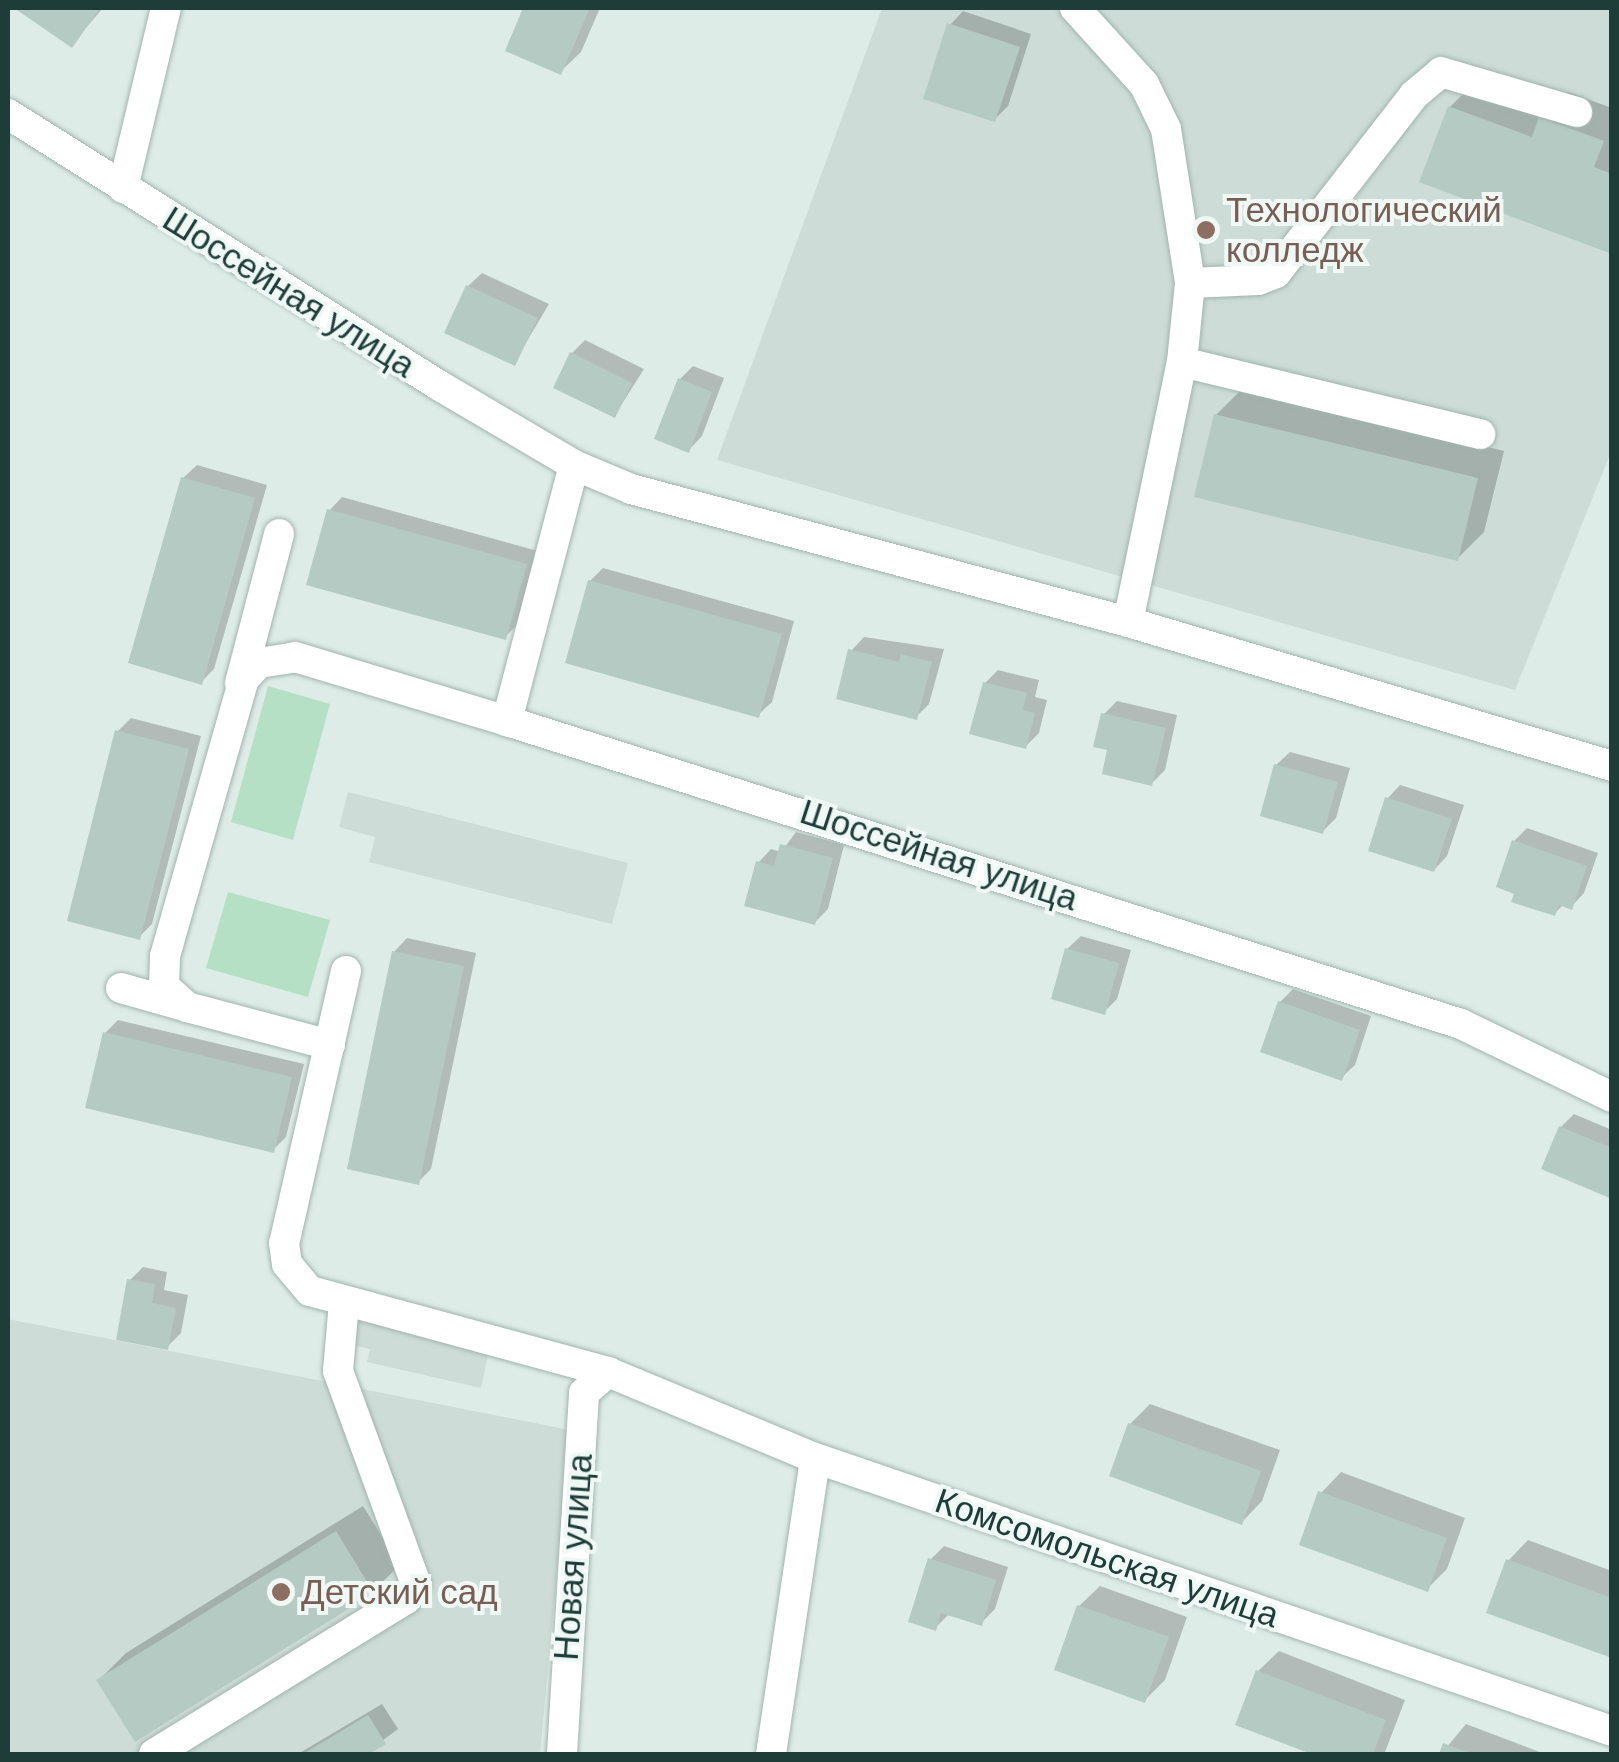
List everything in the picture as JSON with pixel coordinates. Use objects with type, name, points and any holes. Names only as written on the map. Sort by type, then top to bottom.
[{"type":"street","points":[[123,188],[166,8]]},
{"type":"street","points":[[1075,8],[1144,84],[1166,129],[1190,283],[1182,362],[1128,622]]},
{"type":"street","points":[[1190,283],[1258,280],[1276,272],[1414,94],[1441,72],[1577,112]]},
{"type":"street","name":"Шоссейная улица","points":[[8,114],[574,465],[631,490],[1128,622],[1612,766]]},
{"type":"street","points":[[1182,362],[1480,434]]},
{"type":"street","points":[[507,721],[574,465]]},
{"type":"street","points":[[187,1007],[164,986],[162,972],[279,534]]},
{"type":"street","name":"Шоссейная улица","points":[[236,696],[259,663],[295,656],[1461,1024],[1612,1096]]},
{"type":"street","name":"Комсомольская улица","points":[[346,971],[284,1242],[296,1280],[344,1303],[608,1372],[815,1458],[1612,1731]]},
{"type":"street","points":[[121,988],[330,1046]]},
{"type":"street","points":[[154,1754],[406,1599],[416,1584],[338,1371],[344,1303]]},
{"type":"street","name":"Новая улица","points":[[562,1754],[584,1393],[608,1372]]},
{"type":"street","points":[[771,1754],[815,1458]]},
{"type":"shaded area","name":"Технологический колледж","points":[[882,8],[1611,8],[1611,452],[1515,690],[717,460]]},
{"type":"shaded area","points":[[348,792],[628,863],[612,924],[369,862],[375,837],[339,827]]},
{"type":"shaded area","name":"Детский сад","points":[[8,1319],[570,1430],[540,1754],[8,1754]]},
{"type":"shaded area","points":[[357,1320],[489,1350],[481,1388],[367,1362],[370,1349],[352,1345]]},
{"type":"green space","points":[[268,686],[330,704],[293,840],[231,822]]},
{"type":"green space","points":[[228,892],[330,920],[308,997],[206,968]]},
{"type":"building","points":[[14,8],[100,8],[72,48]]},
{"type":"building","points":[[523,8],[590,8],[561,75],[505,51]]},
{"type":"building","points":[[947,23],[1020,47],[995,122],[923,99]]},
{"type":"building","points":[[1448,106],[1532,137],[1539,117],[1604,141],[1594,167],[1612,174],[1612,254],[1419,182]]},
{"type":"building","points":[[466,285],[538,318],[515,366],[444,333]]},
{"type":"building","points":[[570,352],[632,383],[615,418],[553,388]]},
{"type":"building","points":[[678,378],[712,392],[689,453],[654,439]]},
{"type":"building","points":[[1214,414],[1478,478],[1458,561],[1194,497]]},
{"type":"building","points":[[181,477],[255,498],[202,685],[128,663]]},
{"type":"building","points":[[327,509],[527,564],[506,640],[306,585]]},
{"type":"building","points":[[588,580],[782,634],[759,718],[565,663]]},
{"type":"building","points":[[848,649],[899,662],[901,654],[932,662],[917,720],[836,699]]},
{"type":"building","points":[[983,682],[1027,693],[1023,710],[1035,713],[1026,749],[969,734]]},
{"type":"building","points":[[1101,713],[1166,728],[1152,786],[1102,774],[1107,750],[1093,747]]},
{"type":"building","points":[[115,730],[189,749],[140,940],[67,921]]},
{"type":"building","points":[[1274,764],[1338,782],[1323,834],[1260,816]]},
{"type":"building","points":[[1385,797],[1452,819],[1434,872],[1368,851]]},
{"type":"building","points":[[1512,840],[1587,866],[1572,910],[1559,905],[1555,916],[1511,902],[1514,894],[1496,887]]},
{"type":"building","points":[[780,844],[833,858],[815,925],[744,906],[756,861],[774,866]]},
{"type":"building","points":[[1065,948],[1119,963],[1105,1015],[1051,999]]},
{"type":"building","points":[[392,951],[464,966],[419,1185],[347,1169]]},
{"type":"building","points":[[1278,1001],[1360,1030],[1342,1081],[1260,1052]]},
{"type":"building","points":[[103,1032],[292,1077],[274,1153],[85,1108]]},
{"type":"building","points":[[1559,1126],[1612,1148],[1612,1199],[1541,1169]]},
{"type":"building","points":[[127,1279],[155,1284],[152,1303],[176,1308],[168,1350],[116,1340]]},
{"type":"building","points":[[1128,1423],[1261,1471],[1242,1525],[1109,1476]]},
{"type":"building","points":[[1318,1491],[1447,1538],[1428,1592],[1299,1545]]},
{"type":"building","points":[[336,1531],[374,1593],[135,1742],[96,1680]]},
{"type":"building","points":[[928,1558],[996,1580],[982,1626],[941,1613],[936,1631],[908,1622]]},
{"type":"building","points":[[1506,1559],[1612,1598],[1612,1658],[1486,1613]]},
{"type":"building","points":[[1077,1605],[1169,1637],[1145,1703],[1054,1670]]},
{"type":"building","points":[[1256,1670],[1386,1720],[1373,1754],[1311,1754],[1235,1725]]},
{"type":"building","points":[[368,1715],[386,1744],[369,1754],[303,1754]]},
{"type":"building","points":[[1443,1743],[1472,1754],[1439,1754]]},
{"type":"place","name":"Технологический колледж","points":[[1206,230]]},
{"type":"place","name":"Детский сад","points":[[281,1592]]}]
